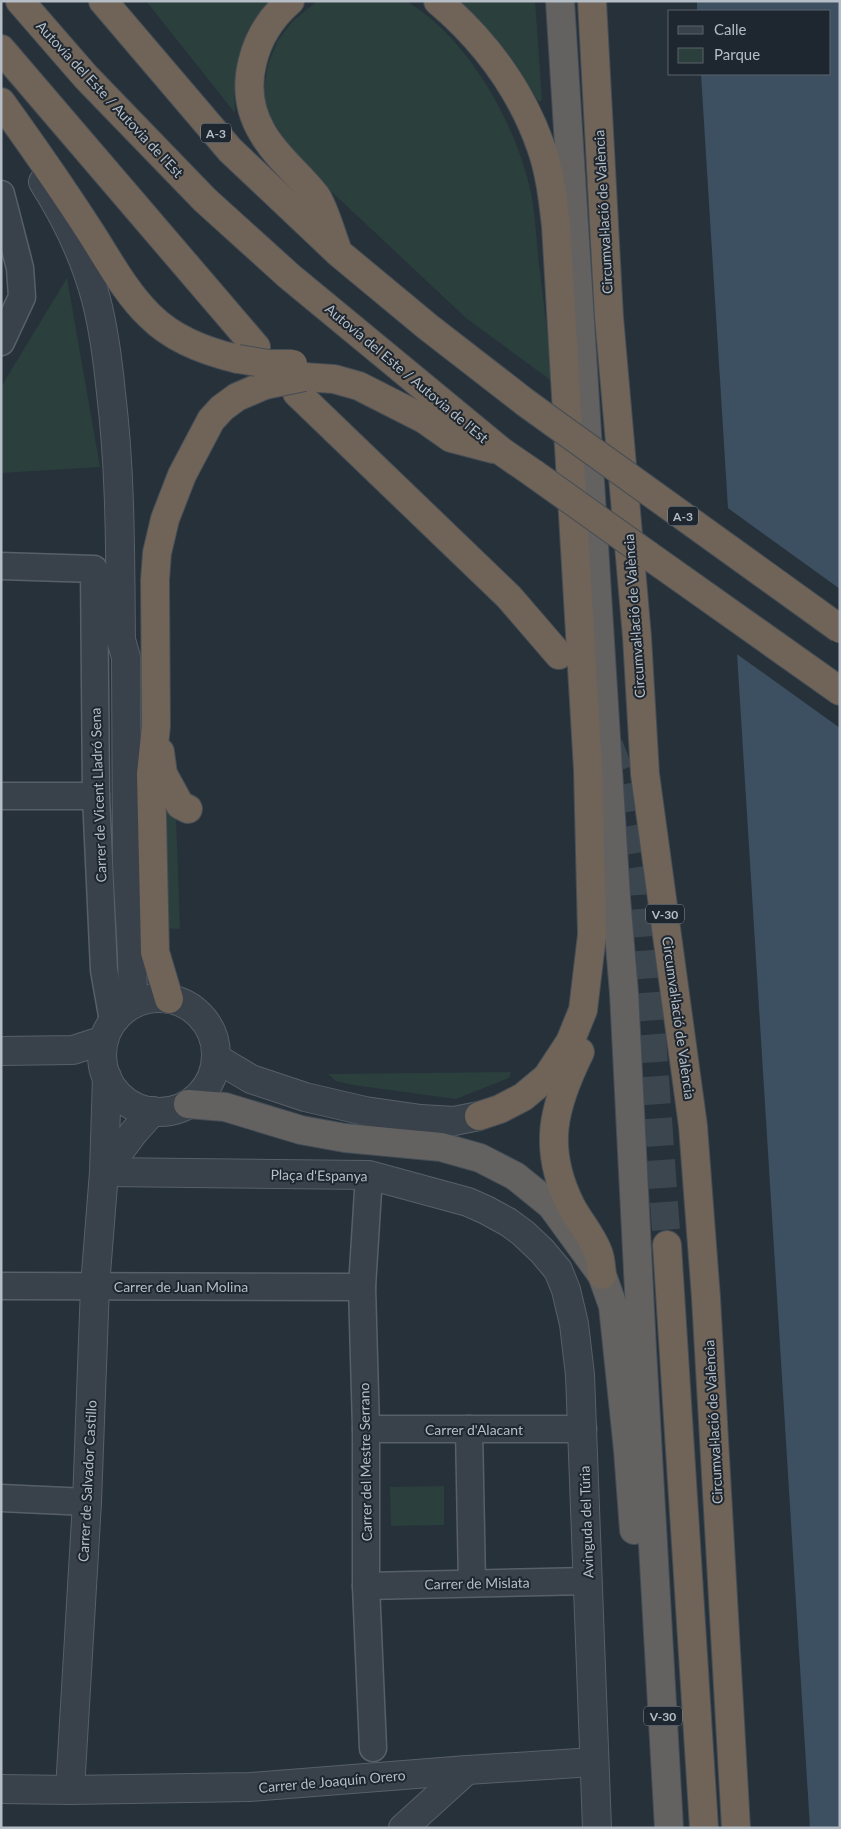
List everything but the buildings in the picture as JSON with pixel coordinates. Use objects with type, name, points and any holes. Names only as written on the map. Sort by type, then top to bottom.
[{"type":"highway","name":"Autovía del Este / Autovia de l'Est","points":[[20,1],[86,77],[205,200],[289,276],[501,451],[840,691]]},
{"type":"highway","name":"A-3","points":[[103,1],[230,150],[340,254],[428,327],[526,403],[840,629]]},
{"type":"highway","points":[[290,1],[273,18],[262,35],[251,68],[250,101],[254,116],[262,132],[291,170],[317,198],[340,254]]},
{"type":"highway","points":[[438,1],[480,41],[514,90],[541,148],[552,195],[587,760],[592,935],[583,1010],[570,1042],[548,1077],[523,1097],[500,1109],[479,1116]]},
{"type":"highway","name":"V-30","points":[[560,1],[614,868],[624,993],[670,1828]]},
{"type":"highway","name":"Circumval·lació de València","points":[[592,1],[609,316],[637,637],[644,774],[693,1126],[706,1308],[736,1828]]},
{"type":"highway","points":[[1,49],[247,353],[298,378],[509,597],[559,655]]},
{"type":"highway","points":[[1,102],[48,167],[132,294],[151,317],[175,334],[216,354],[247,353]]},
{"type":"highway","points":[[169,998],[155,952],[151,774],[156,726],[155,580],[157,553],[165,519],[182,475],[211,420],[222,408],[237,397],[265,385],[298,378],[332,366],[355,371],[384,384],[424,419],[451,438],[501,451]]},
{"type":"highway","points":[[156,726],[163,774],[180,805],[188,809]]},
{"type":"highway","points":[[592,935],[599,952],[600,978],[597,1002],[586,1039],[569,1074],[557,1107],[553,1139],[557,1169],[571,1205],[598,1252],[602,1275],[613,1306],[628,1450],[636,1554],[657,1603]]},
{"type":"highway","points":[[188,1104],[225,1107],[301,1130],[345,1138],[441,1147],[480,1158],[515,1176],[551,1205],[602,1275]]},
{"type":"highway","points":[[667,1246],[704,1828]]},
{"type":"street","points":[[1,118],[57,203],[79,250],[96,299],[106,347],[117,440],[120,531],[120,640],[126,657],[127,863],[132,955],[116,1021],[102,1054],[105,1072],[114,1090],[125,1101],[139,1108],[154,1111],[171,1110],[188,1104],[202,1092],[212,1076],[216,1058],[214,1040],[207,1023],[197,1012],[184,1003],[169,998],[151,998],[116,1021],[73,1050],[1,1051]]},
{"type":"street","points":[[1,194],[20,268],[22,297],[1,342]]},
{"type":"street","name":"Carrer de Vicent Lladró Sena","points":[[1,566],[94,568],[96,796],[104,970],[116,1021]]},
{"type":"street","points":[[1,796],[96,796]]},
{"type":"street","points":[[73,1050],[105,1072]]},
{"type":"street","points":[[216,1058],[251,1079],[305,1097],[365,1111],[421,1119],[454,1120],[479,1116]]},
{"type":"street","name":"Carrer de Salvador Castillo","points":[[70,1790],[87,1502],[95,1286],[104,1172],[105,1072]]},
{"type":"street","points":[[104,1172],[134,1132],[154,1111]]},
{"type":"street","name":"Plaça d'Espanya","points":[[104,1172],[370,1175],[468,1202],[508,1222],[523,1233]]},
{"type":"street","name":"Carrer del Mestre Serrano","points":[[370,1175],[362,1287],[366,1429],[366,1586],[373,1748]]},
{"type":"street","name":"Avinguda del Túria","points":[[523,1233],[558,1270],[566,1290],[574,1324],[580,1375],[583,1429],[597,1828]]},
{"type":"street","name":"Carrer de Juan Molina","points":[[1,1286],[362,1287]]},
{"type":"street","name":"Carrer d'Alacant","points":[[366,1429],[583,1429]]},
{"type":"street","points":[[469,1429],[472,1583]]},
{"type":"street","points":[[1,1498],[87,1502]]},
{"type":"street","name":"Carrer de Mislata","points":[[366,1586],[588,1581]]},
{"type":"street","name":"Carrer de Joaquín Orero","points":[[1,1789],[70,1790],[250,1787],[594,1762]]},
{"type":"street","points":[[403,1828],[467,1770]]},
{"type":"green space","points":[[146,1],[270,1],[251,26],[241,50],[236,76],[235,113]]},
{"type":"green space","points":[[317,1],[406,1],[429,17],[450,37],[487,85],[514,139],[531,193],[553,382],[466,318],[319,180],[287,143],[265,109],[264,90],[268,64],[278,40],[293,21]]},
{"type":"green space","points":[[456,1],[535,1],[542,100],[539,102],[514,66]]},
{"type":"green space","points":[[67,278],[100,467],[1,473],[1,387]]},
{"type":"green space","points":[[160,792],[176,818],[180,929],[163,928]]},
{"type":"green space","points":[[511,1072],[509,1078],[456,1099],[353,1085],[336,1081],[328,1074]]},
{"type":"green space","points":[[444,1486],[444,1525],[391,1526],[390,1487]]},
{"type":"water","points":[[697,1],[840,1],[840,1828],[810,1828],[701,75],[831,75],[831,10],[697,10]]},
{"type":"pier","points":[[725,506],[840,589],[840,728],[734,652]]},
{"type":"tunnel","points":[[609,745],[624,784],[641,883],[667,1245]]}]
